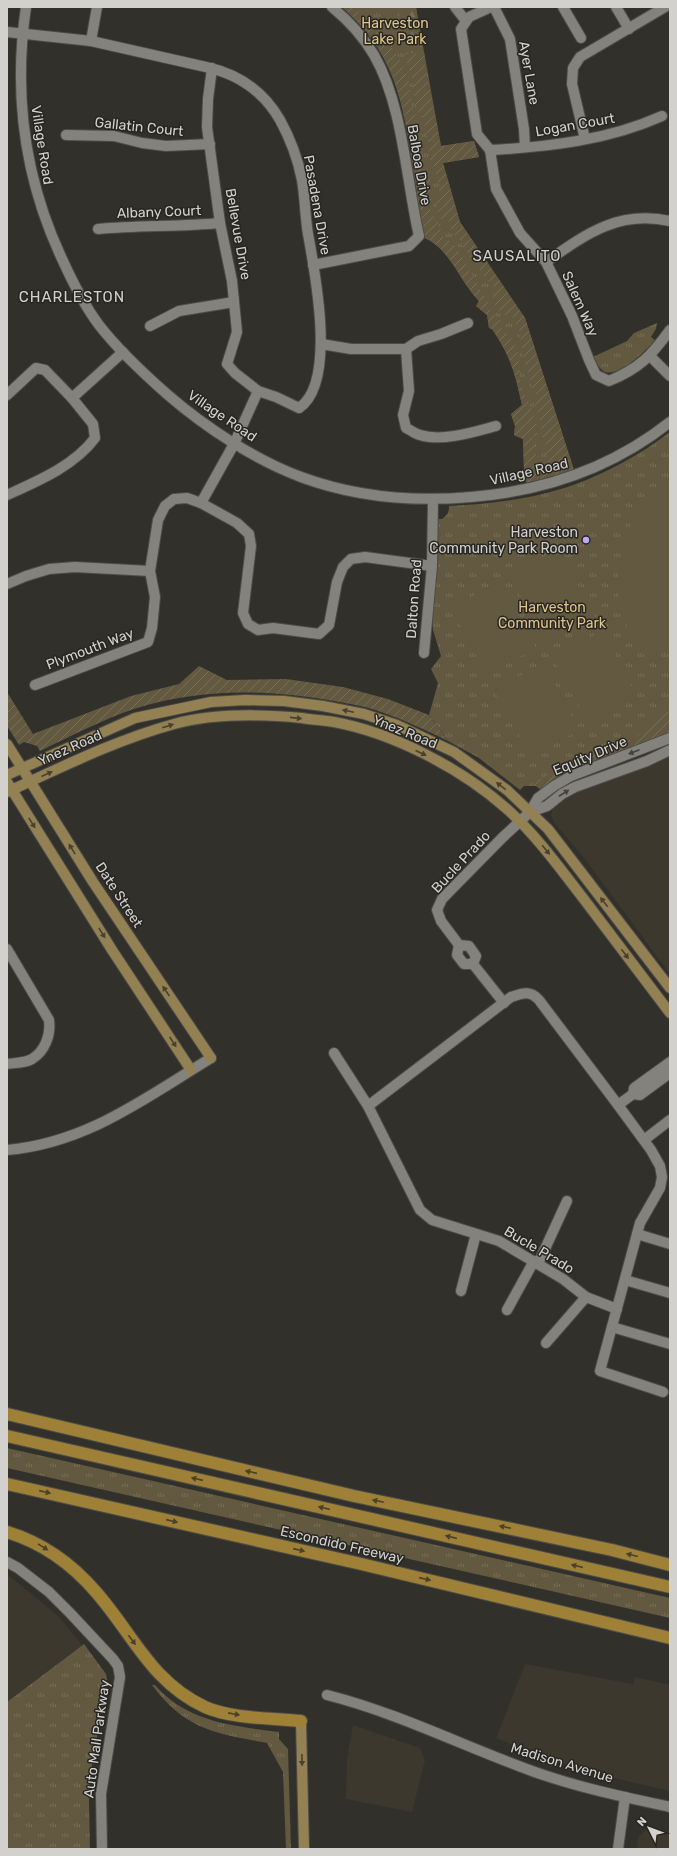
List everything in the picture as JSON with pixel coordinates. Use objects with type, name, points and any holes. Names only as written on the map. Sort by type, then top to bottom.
[{"type":"highway","points":[[7,1414],[347,1494],[612,1550],[670,1565]]},
{"type":"highway","points":[[7,1436],[670,1587]]},
{"type":"highway","name":"Escondido Freeway","points":[[7,1484],[357,1563],[668,1638]]},
{"type":"highway","points":[[7,1532],[36,1543],[64,1560],[97,1592],[151,1664],[169,1685],[187,1697],[207,1708],[235,1715],[301,1721]]},
{"type":"main road","name":"Ynez Road","points":[[7,775],[136,718],[211,702],[245,700],[284,701],[323,706],[364,714],[397,725],[454,752],[507,790],[548,829],[670,988]]},
{"type":"main road","name":"Ynez Road","points":[[8,788],[30,782],[126,738],[176,724],[226,715],[281,716],[334,722],[388,738],[439,761],[472,782],[507,809],[555,862],[670,1013]]},
{"type":"main road","name":"Date Street","points":[[7,744],[93,882],[211,1058]]},
{"type":"main road","points":[[8,788],[191,1070]]},
{"type":"main road","points":[[301,1721],[304,1849]]},
{"type":"street","name":"Village Road","points":[[26,7],[22,33],[21,101],[26,154],[36,194],[51,236],[80,296],[100,325],[123,352],[141,372],[186,410],[234,444],[300,477],[330,486],[396,498],[433,500],[515,492],[580,474],[605,464],[630,450],[670,422]]},
{"type":"street","points":[[91,41],[97,7]]},
{"type":"street","name":"Balboa Drive","points":[[313,265],[409,246],[419,236],[398,126],[392,101],[383,76],[375,57],[362,37],[346,19],[332,7]]},
{"type":"street","points":[[455,7],[466,21]]},
{"type":"street","points":[[490,150],[477,134],[461,29],[469,17],[491,7]]},
{"type":"street","name":"Ayer Lane","points":[[494,7],[510,39],[524,129],[525,147]]},
{"type":"street","points":[[564,7],[581,38]]},
{"type":"street","points":[[616,7],[629,29]]},
{"type":"street","points":[[584,140],[572,84],[573,68],[580,57],[665,7]]},
{"type":"street","name":"Pasadena Drive","points":[[7,32],[91,41],[212,68],[226,72],[253,88],[267,101],[280,120],[293,148],[302,180],[320,310],[321,344],[314,392],[307,403],[299,408],[276,397],[258,391]]},
{"type":"street","name":"Bellevue Drive","points":[[212,68],[208,99],[207,127],[220,223],[232,281],[236,332],[227,364],[235,373],[258,391]]},
{"type":"street","name":"Logan Court","points":[[490,150],[584,140],[638,127],[662,116]]},
{"type":"street","name":"Gallatin Court","points":[[66,136],[114,136],[142,143],[166,146],[210,144]]},
{"type":"street","name":"Salem Way","points":[[490,150],[496,190],[520,233],[546,262],[572,316],[588,360],[596,375],[609,381],[625,374],[650,356]]},
{"type":"street","points":[[546,262],[585,234],[608,225],[644,218],[670,221]]},
{"type":"street","name":"Albany Court","points":[[98,229],[126,226],[189,226],[220,223]]},
{"type":"street","points":[[150,326],[179,311],[234,302]]},
{"type":"street","points":[[321,344],[351,349],[406,349],[418,341],[441,334],[468,323]]},
{"type":"street","points":[[670,330],[650,356],[670,376]]},
{"type":"street","points":[[406,349],[409,391],[403,415],[406,428],[421,436],[444,437],[474,432],[496,426]]},
{"type":"street","points":[[72,398],[123,352]]},
{"type":"street","points":[[7,395],[36,368],[45,370],[72,398],[93,424],[95,438],[86,450],[69,462],[34,483],[7,495]]},
{"type":"street","points":[[258,391],[234,444],[201,503],[237,523],[249,534],[251,546],[243,613],[248,624],[258,630],[273,628],[319,634],[329,625],[336,582],[343,567],[351,560],[365,557],[432,566]]},
{"type":"street","name":"Plymouth Way","points":[[35,685],[148,642],[152,628],[155,597],[150,571],[158,520],[165,506],[174,499],[187,498],[201,503]]},
{"type":"street","name":"Dalton Road","points":[[424,653],[432,566],[433,500]]},
{"type":"street","points":[[7,584],[26,576],[49,570],[75,567],[150,571]]},
{"type":"street","name":"Equity Drive","points":[[520,822],[530,812],[538,798],[571,776],[670,738]]},
{"type":"street","name":"Equity Drive","points":[[530,812],[547,806],[562,794],[575,787],[648,761],[670,750]]},
{"type":"street","name":"Bucle Prado","points":[[504,1003],[473,964],[476,956],[470,946],[459,945],[441,921],[437,910],[442,899],[520,822]]},
{"type":"street","points":[[7,949],[48,1020],[50,1029],[44,1046],[35,1057],[31,1060],[7,1064]]},
{"type":"street","points":[[368,1106],[511,997],[525,992],[533,994],[644,1140],[666,1176],[640,1224],[600,1371],[663,1392]]},
{"type":"street","name":"Bucle Prado","points":[[334,1053],[368,1106],[420,1210],[432,1220],[499,1241],[563,1279],[586,1297],[617,1309]]},
{"type":"street","points":[[7,1150],[46,1144],[101,1124],[124,1112],[211,1058]]},
{"type":"street","points":[[618,1106],[632,1094],[640,1095],[645,1086],[663,1074],[670,1062]]},
{"type":"street","points":[[644,1140],[670,1120]]},
{"type":"street","points":[[507,1310],[536,1262],[567,1201]]},
{"type":"street","points":[[461,1291],[476,1234]]},
{"type":"street","points":[[637,1234],[670,1244]]},
{"type":"street","points":[[625,1280],[670,1293]]},
{"type":"street","points":[[546,1343],[586,1297]]},
{"type":"street","points":[[612,1327],[670,1344]]},
{"type":"street","name":"Auto Mall Parkway","points":[[7,1562],[18,1568],[49,1592],[86,1629],[118,1666],[120,1677],[101,1794],[102,1849]]},
{"type":"street","name":"Madison Avenue","points":[[326,1695],[360,1703],[383,1711],[532,1771],[625,1797],[670,1807]]},
{"type":"street","points":[[618,1849],[625,1797]]},
{"type":"shaded area","points":[[670,754],[670,974],[585,859],[554,822],[551,815],[554,804],[564,796]]},
{"type":"shaded area","points":[[7,1574],[58,1616],[82,1645],[7,1702]]},
{"type":"shaded area","points":[[525,1664],[633,1684],[635,1677],[670,1685],[670,1791],[614,1778],[547,1759],[496,1738]]},
{"type":"shaded area","points":[[353,1725],[420,1748],[425,1760],[412,1812],[346,1799],[347,1758]]},
{"type":"shaded area","points":[[650,1828],[670,1832],[670,1849],[637,1849],[638,1836]]},
{"type":"green space","name":"Harveston Lake Park","points":[[342,7],[416,7],[441,146],[474,141],[479,157],[443,163],[460,222],[525,318],[574,470],[526,483],[523,439],[514,435],[515,426],[511,414],[522,405],[512,366],[504,348],[492,329],[489,328],[487,315],[476,306],[479,301],[454,265],[440,248],[422,237],[419,204],[405,123],[394,81],[386,62],[374,43],[360,25]]},
{"type":"green space","points":[[342,7],[352,7],[359,12],[397,54],[408,77],[411,102],[419,127],[421,139],[417,145],[420,163],[431,182],[429,187],[431,194],[431,213],[437,220],[443,237],[452,242],[465,261],[467,269],[476,279],[480,290],[487,300],[491,312],[499,318],[502,329],[513,341],[519,355],[520,384],[534,414],[537,427],[537,436],[532,437],[536,451],[536,467],[540,468],[543,465],[548,469],[550,467],[547,461],[545,439],[542,436],[540,418],[535,407],[537,396],[531,387],[530,376],[523,358],[520,333],[513,316],[508,317],[496,308],[493,296],[496,289],[481,272],[474,259],[464,249],[459,238],[452,232],[449,221],[442,220],[440,218],[436,201],[441,193],[438,188],[440,185],[437,180],[435,168],[430,161],[428,140],[423,116],[419,116],[412,80],[406,60],[406,52],[423,55],[441,146],[474,141],[479,157],[443,163],[460,222],[525,318],[574,470],[526,483],[523,439],[514,435],[515,426],[511,414],[522,405],[512,366],[504,348],[492,329],[489,328],[487,315],[476,306],[479,301],[454,265],[440,248],[422,237],[407,126],[395,83],[383,56],[373,40],[362,26]]},
{"type":"green space","points":[[403,7],[416,7],[423,55],[406,52],[408,36],[406,30],[395,20],[400,15]]},
{"type":"green space","points":[[657,323],[656,329],[651,337],[655,340],[632,362],[618,371],[605,372],[599,367],[593,357],[627,341],[634,333]]},
{"type":"green space","name":"Harveston Community Park","points":[[670,432],[670,733],[574,769],[559,776],[541,790],[536,786],[524,786],[520,790],[479,758],[448,741],[429,715],[438,683],[431,669],[441,656],[433,630],[432,618],[437,576],[438,519],[442,519],[446,515],[449,510],[449,506],[512,500],[543,494],[573,485],[598,475],[623,462]]},
{"type":"green space","points":[[670,480],[670,640],[645,656],[633,638],[624,619],[618,581],[620,561],[624,542],[642,507],[655,492]]},
{"type":"green space","points":[[558,549],[595,616],[546,643],[510,576]]},
{"type":"green space","points":[[500,581],[536,648],[487,675],[451,608]]},
{"type":"green space","points":[[602,631],[638,698],[589,725],[553,658]]},
{"type":"green space","points":[[543,663],[579,730],[531,757],[494,690]]},
{"type":"green space","points":[[199,666],[227,680],[286,679],[343,687],[388,699],[429,715],[448,741],[407,722],[364,707],[309,697],[258,693],[208,694],[159,702],[110,718],[40,751],[37,746],[24,742],[19,745],[7,726],[7,692],[33,734],[131,696],[179,684]]},
{"type":"green space","points":[[668,711],[670,715],[670,733],[574,769],[556,779],[541,790],[536,786],[533,786],[534,783],[570,762],[634,739],[658,717]]},
{"type":"green space","points":[[7,1448],[670,1598],[670,1618],[7,1468]]},
{"type":"green space","points":[[84,1644],[106,1674],[107,1679],[90,1777],[90,1849],[7,1849],[7,1702]]},
{"type":"green space","points":[[152,1685],[155,1685],[181,1707],[196,1715],[228,1724],[279,1732],[279,1739],[288,1749],[291,1849],[286,1849],[283,1772],[267,1743],[231,1736],[202,1727],[177,1712]]},
{"type":"place","name":"Harveston Community Park Room","points":[[586,540]]},
{"type":"district","name":"SAUSALITO","points":[[517,256]]},
{"type":"district","name":"CHARLESTON","points":[[72,297]]}]
